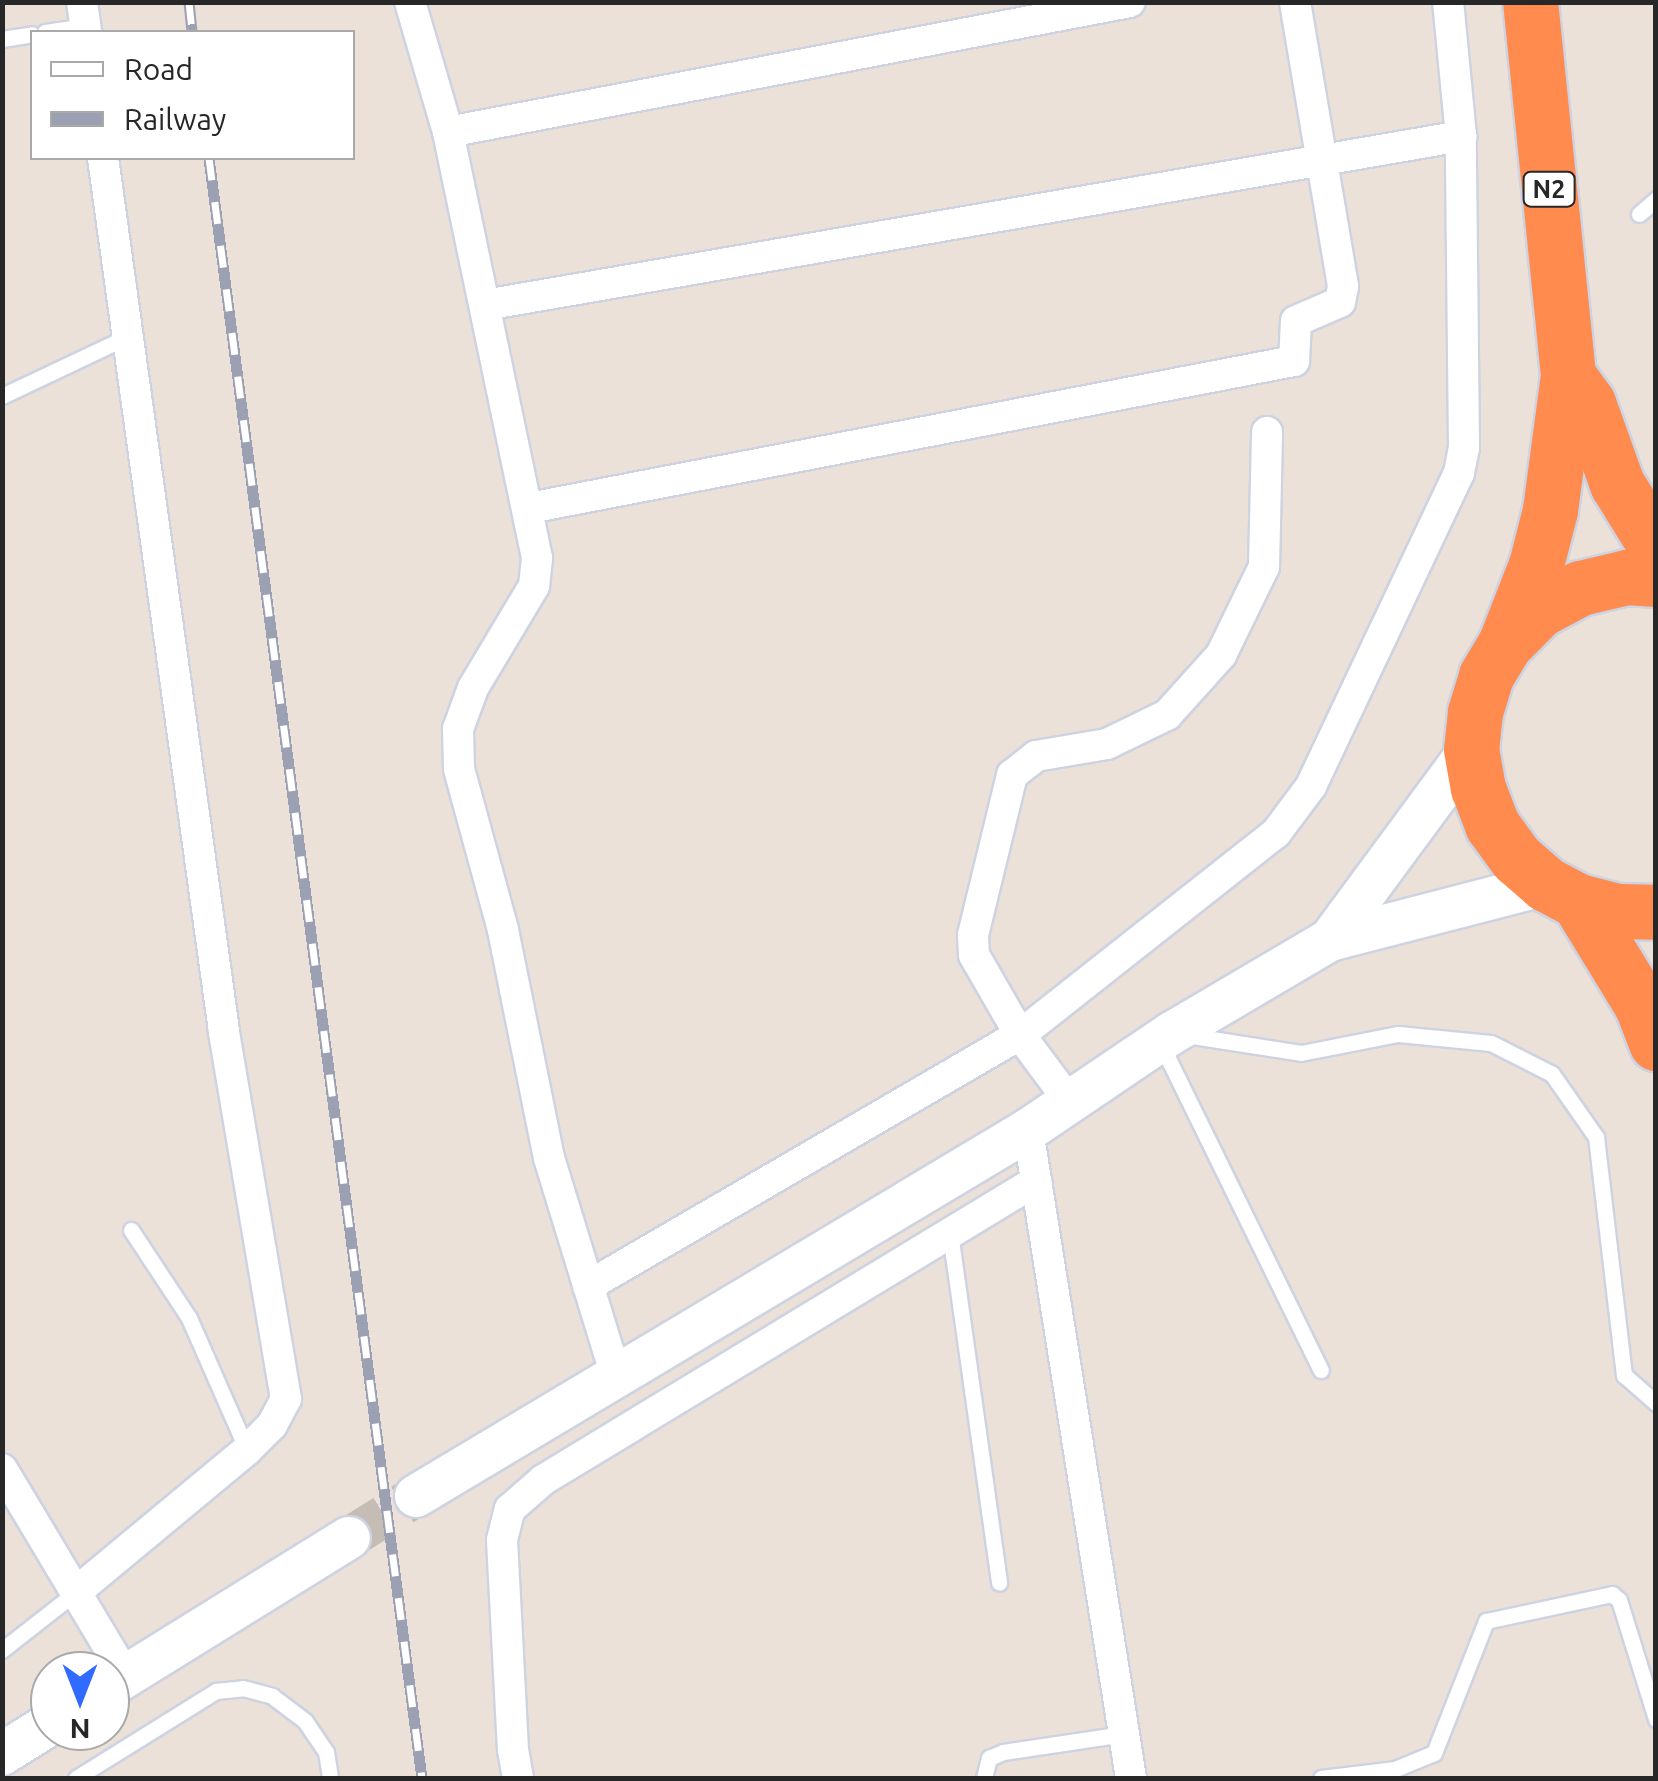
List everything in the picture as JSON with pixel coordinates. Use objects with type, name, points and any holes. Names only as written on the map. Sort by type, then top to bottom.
[{"type":"highway","name":"N2","points":[[1530,2],[1568,375],[1550,510],[1536,565],[1506,644],[1486,676],[1475,712],[1471,749],[1478,788],[1492,826],[1516,858],[1562,893],[1642,1006],[1656,1043]]},
{"type":"highway","name":"N2","points":[[1568,375],[1588,404],[1617,484],[1656,547]]},
{"type":"highway","name":"N2","points":[[1506,644],[1539,610],[1580,588],[1627,577],[1656,578]]},
{"type":"highway","points":[[1562,893],[1617,911],[1656,912]]},
{"type":"street","points":[[410,2],[448,132],[530,508],[537,558],[534,586],[473,688],[458,729],[460,768],[503,930],[548,1158],[616,1376]]},
{"type":"street","points":[[448,132],[1130,2]]},
{"type":"street","points":[[530,508],[1288,364],[1296,355],[1296,320],[1340,302],[1343,295],[1324,157],[1295,2]]},
{"type":"street","points":[[588,1286],[1020,1035],[1276,834],[1311,786],[1459,473],[1464,448],[1462,136],[1448,2]]},
{"type":"street","points":[[486,305],[1462,136]]},
{"type":"street","points":[[76,1592],[246,1450],[272,1425],[286,1399],[224,1030],[103,160]]},
{"type":"street","points":[[1070,1102],[1020,1035],[974,954],[973,935],[1012,775],[1036,756],[1107,744],[1167,715],[1221,656],[1264,567],[1266,432]]},
{"type":"street","points":[[1330,940],[1471,749]]},
{"type":"street","points":[[416,1496],[1028,1130],[1166,1037],[1330,940],[1562,893]]},
{"type":"street","points":[[1028,1130],[1131,1778]]},
{"type":"street","points":[[518,1778],[513,1750],[502,1540],[510,1509],[543,1480],[1036,1181]]},
{"type":"street","points":[[2,1469],[76,1592],[104,1651]]},
{"type":"street","points":[[130,1674],[349,1538]]},
{"type":"street","points":[[2,1754],[30,1736]]},
{"type":"lane","points":[[52,30],[84,20]]},
{"type":"lane","points":[[2,40],[30,34]]},
{"type":"lane","points":[[1639,214],[1656,199]]},
{"type":"lane","points":[[2,396],[127,337]]},
{"type":"lane","points":[[1166,1037],[1300,1053],[1398,1034],[1491,1043],[1552,1074],[1596,1137],[1624,1375],[1656,1403]]},
{"type":"lane","points":[[1166,1037],[1321,1370]]},
{"type":"lane","points":[[132,1230],[189,1318],[246,1450]]},
{"type":"lane","points":[[950,1233],[999,1583]]},
{"type":"lane","points":[[2,1627],[8,1647],[76,1592]]},
{"type":"lane","points":[[1321,1778],[1395,1770],[1434,1753],[1486,1621],[1612,1594],[1619,1600],[1656,1720]]},
{"type":"lane","points":[[76,1778],[216,1691],[243,1688],[272,1696],[305,1721],[326,1752],[330,1778]]},
{"type":"lane","points":[[984,1778],[988,1758],[1004,1752],[1124,1734]]},
{"type":"tunnel","points":[[349,1538],[416,1496]]},
{"type":"railway","points":[[189,2],[192,30]]},
{"type":"railway","points":[[209,160],[422,1778]]}]
